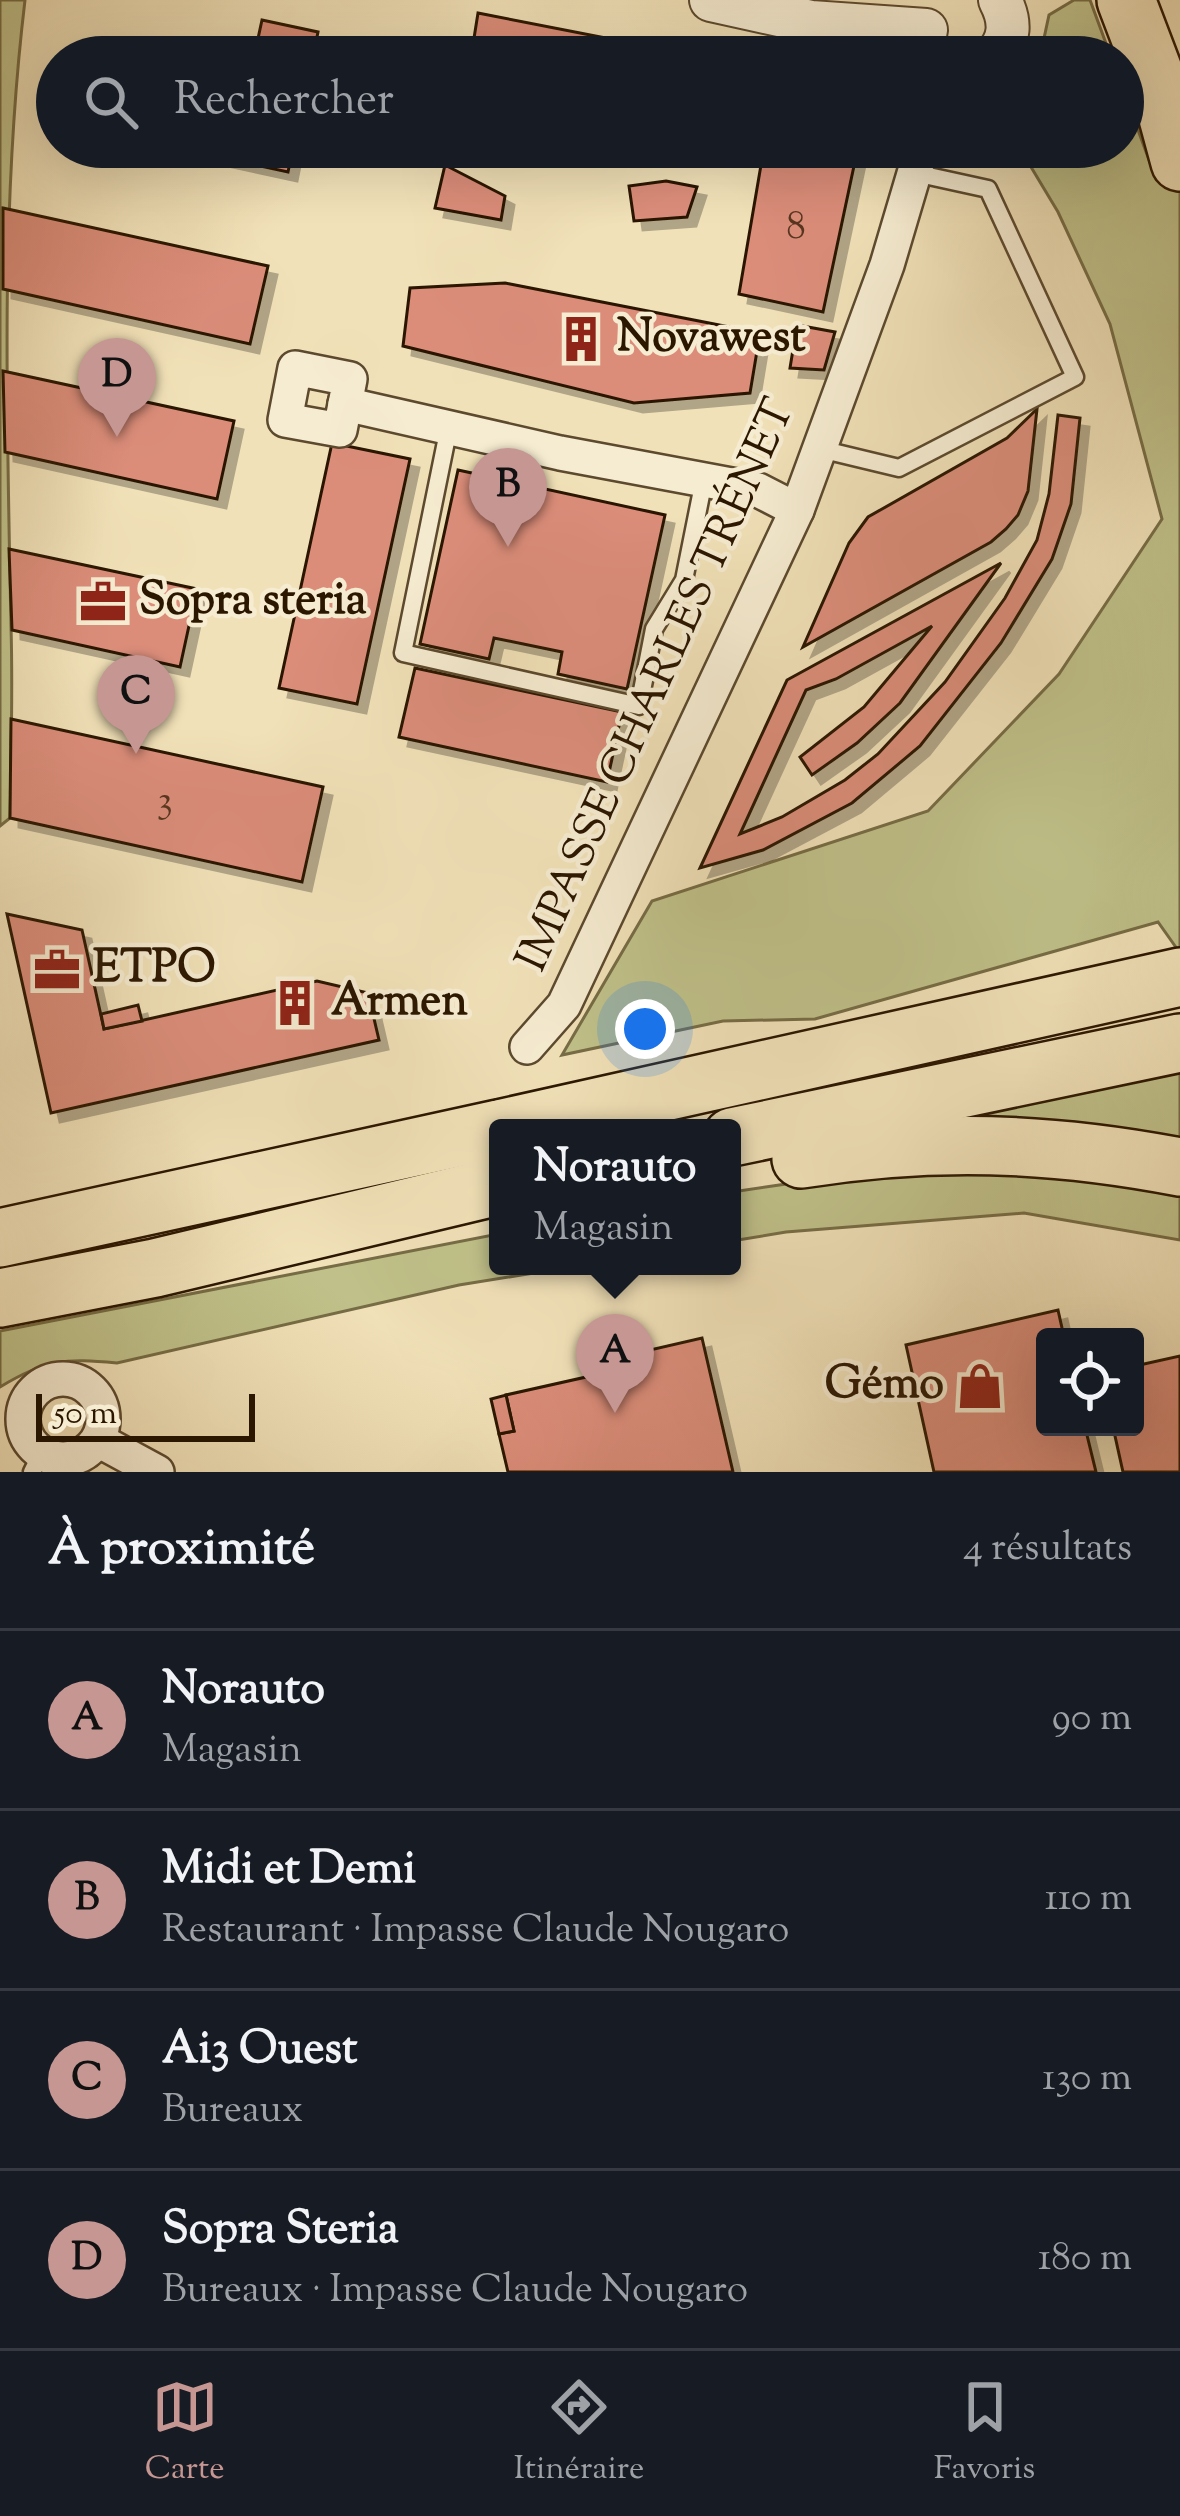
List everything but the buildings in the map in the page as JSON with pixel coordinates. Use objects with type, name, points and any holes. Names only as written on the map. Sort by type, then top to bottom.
[{"type":"highway","points":[[1126,0],[1140,36]]},
{"type":"highway","points":[[1162,0],[1180,37]]},
{"type":"highway","points":[[1144,47],[1180,162]]},
{"type":"highway","points":[[681,1088],[768,1046],[997,995],[1180,937]]},
{"type":"highway","points":[[545,1119],[1180,977]]},
{"type":"highway","points":[[741,1135],[1180,1043]]},
{"type":"highway","points":[[0,1238],[489,1132]]},
{"type":"highway","points":[[741,1170],[866,1149],[942,1143],[1031,1144],[1180,1167]]},
{"type":"highway","points":[[0,1298],[155,1268],[489,1188]]},
{"type":"highway","points":[[155,1268],[353,1241],[489,1216]]},
{"type":"street","points":[[711,0],[812,22],[934,29]]},
{"type":"street","points":[[1000,0],[1009,26],[1007,36]]},
{"type":"street","name":"IMPASSE CHARLES TRÉNET","points":[[527,1047],[564,1005],[797,510],[887,265],[917,168]]},
{"type":"street","points":[[345,404],[758,490],[797,510]]},
{"type":"street","points":[[74,1381],[86,1386],[101,1406],[98,1440],[78,1457],[36,1463],[12,1414],[48,1382],[74,1381]]},
{"type":"street","points":[[98,1440],[157,1472]]},
{"type":"lane","points":[[820,448],[899,468],[1075,376],[988,189],[938,168]]},
{"type":"lane","points":[[449,427],[403,653],[640,706],[654,629],[685,580],[704,480]]},
{"type":"green space","points":[[0,0],[25,0],[9,234],[10,818],[0,826]]},
{"type":"green space","points":[[1074,0],[1090,0],[1103,36],[1044,36],[1049,15]]},
{"type":"green space","points":[[1144,146],[1156,179],[1180,170],[1180,953],[1158,922],[815,1019],[723,1021],[562,1055],[652,901],[928,811],[1059,674],[1162,519],[1110,324],[1058,212],[1032,168],[1144,168]]},
{"type":"green space","points":[[1180,1061],[1180,1240],[1024,1213],[741,1240],[741,1191],[793,1183],[838,1132]]},
{"type":"green space","points":[[489,1236],[489,1275],[521,1275],[117,1363],[56,1363],[0,1387],[0,1331]]},
{"type":"place","name":"Novawest","points":[[581,339]]},
{"type":"place","name":"Sopra Steria","points":[[117,437]]},
{"type":"place","name":"Midi et Demi","points":[[508,547]]},
{"type":"place","name":"Sopra steria","points":[[103,602]]},
{"type":"place","name":"Ai3 Ouest","points":[[136,754]]},
{"type":"place","name":"ETPO","points":[[57,970]]},
{"type":"place","name":"Armen","points":[[295,1003]]},
{"type":"place","name":"Gémo","points":[[980,1386]]},
{"type":"place","name":"Norauto","points":[[615,1413]]}]
